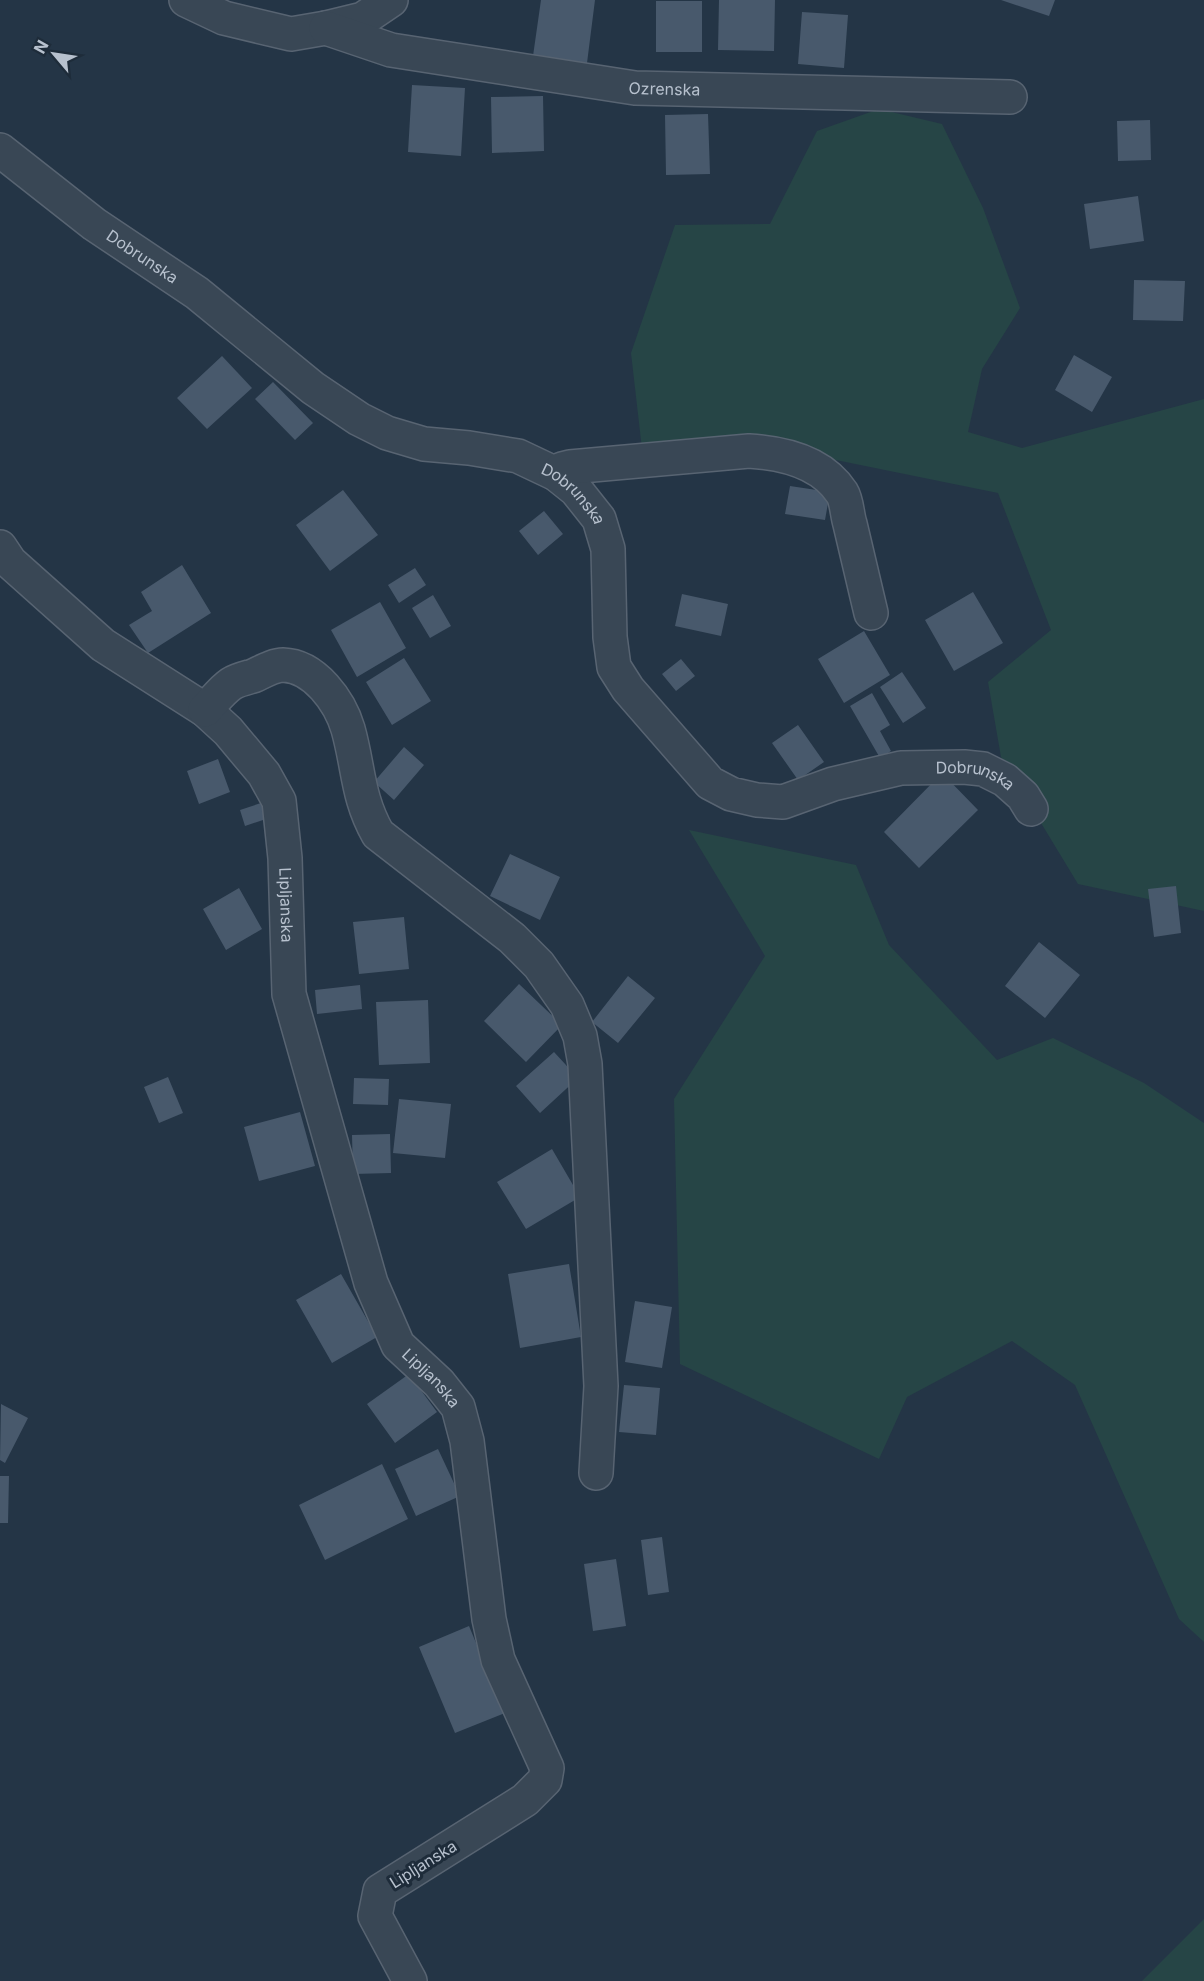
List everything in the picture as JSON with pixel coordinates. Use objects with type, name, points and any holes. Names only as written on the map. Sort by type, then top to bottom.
[{"type":"street","name":"Ozrenska","points":[[186,0],[224,18],[291,34],[363,19],[391,0]]},
{"type":"street","name":"Ozrenska","points":[[326,28],[391,51],[635,88],[1010,97]]},
{"type":"street","name":"Dobrunska","points":[[0,150],[94,224],[197,293],[313,388],[359,419],[387,433],[424,444],[518,456],[556,474],[576,490],[599,519],[608,549],[610,637],[614,667],[628,689],[710,783],[731,794],[757,800],[783,802],[833,784],[902,768],[964,767],[983,770],[1005,780],[1023,796],[1031,809]]},
{"type":"street","points":[[556,474],[570,467],[749,451],[789,456],[827,476],[843,494],[870,613]]},
{"type":"street","name":"Lipljanska","points":[[0,547],[10,562],[103,645],[205,710],[228,731],[264,774],[279,801],[285,858],[289,994],[371,1283],[398,1345],[439,1383],[458,1407],[467,1441],[489,1619],[498,1660],[547,1768],[545,1780],[525,1800],[380,1891],[375,1916],[410,1981]]},
{"type":"street","points":[[205,710],[231,684],[281,665],[305,672],[318,681],[335,701],[347,728],[360,792],[368,816],[378,834],[512,938],[539,964],[567,1005],[580,1036],[585,1064],[601,1386],[596,1473]]},
{"type":"green space","points":[[879,109],[942,124],[983,208],[1020,308],[982,369],[968,432],[1022,448],[1204,399],[1204,911],[1078,884],[1001,757],[988,682],[1051,630],[998,493],[762,445],[642,449],[631,353],[675,225],[770,224],[817,131]]},
{"type":"green space","points":[[689,830],[856,865],[889,945],[997,1060],[1053,1038],[1144,1083],[1204,1123],[1204,1642],[1179,1619],[1075,1385],[1012,1341],[907,1397],[879,1459],[680,1364],[674,1099],[765,956]]},
{"type":"green space","points":[[1204,1919],[1204,1981],[1142,1981]]},
{"type":"building","points":[[541,0],[595,0],[587,63],[533,56]]},
{"type":"building","points":[[719,0],[775,0],[774,51],[718,50]]},
{"type":"building","points":[[1001,0],[1055,0],[1049,16]]},
{"type":"building","points":[[656,1],[702,1],[702,52],[656,52]]},
{"type":"building","points":[[802,12],[848,15],[844,68],[798,64]]},
{"type":"building","points":[[412,85],[465,88],[461,156],[408,152]]},
{"type":"building","points":[[543,96],[544,151],[492,153],[491,97]]},
{"type":"building","points":[[708,114],[710,174],[666,175],[665,115]]},
{"type":"building","points":[[1150,120],[1151,160],[1118,161],[1117,121]]},
{"type":"building","points":[[1138,196],[1144,241],[1090,249],[1084,204]]},
{"type":"building","points":[[1134,280],[1185,281],[1183,321],[1133,320]]},
{"type":"building","points":[[1074,355],[1112,377],[1092,412],[1055,390]]},
{"type":"building","points":[[222,356],[252,388],[207,429],[177,398]]},
{"type":"building","points":[[273,382],[313,423],[295,440],[255,399]]},
{"type":"building","points":[[790,486],[830,492],[825,520],[785,514]]},
{"type":"building","points":[[343,490],[378,535],[330,571],[296,525]]},
{"type":"building","points":[[544,511],[563,534],[538,555],[519,531]]},
{"type":"building","points":[[182,565],[211,613],[148,653],[129,625],[152,611],[141,592]]},
{"type":"building","points":[[415,568],[426,585],[399,603],[388,585]]},
{"type":"building","points":[[973,592],[1003,643],[954,671],[925,620]]},
{"type":"building","points":[[682,594],[728,604],[721,636],[675,626]]},
{"type":"building","points":[[433,595],[451,626],[430,638],[412,608]]},
{"type":"building","points":[[380,602],[406,648],[357,677],[331,630]]},
{"type":"building","points":[[864,631],[890,675],[844,703],[818,659]]},
{"type":"building","points":[[404,658],[431,701],[392,725],[366,682]]},
{"type":"building","points":[[681,659],[695,676],[676,691],[662,674]]},
{"type":"building","points":[[902,672],[926,708],[903,723],[880,687]]},
{"type":"building","points":[[872,693],[890,725],[880,731],[891,751],[880,758],[850,706]]},
{"type":"building","points":[[798,725],[824,762],[798,780],[772,743]]},
{"type":"building","points":[[404,747],[424,765],[394,800],[374,782]]},
{"type":"building","points":[[218,759],[230,792],[199,804],[187,771]]},
{"type":"building","points":[[942,773],[978,810],[919,868],[884,832]]},
{"type":"building","points":[[264,802],[269,818],[245,826],[240,810]]},
{"type":"building","points":[[510,854],[560,877],[540,920],[490,896]]},
{"type":"building","points":[[1176,886],[1181,933],[1154,937],[1148,889]]},
{"type":"building","points":[[239,888],[262,929],[226,950],[203,909]]},
{"type":"building","points":[[404,917],[409,969],[359,974],[353,922]]},
{"type":"building","points":[[1039,942],[1080,975],[1045,1018],[1005,986]]},
{"type":"building","points":[[628,976],[655,998],[618,1043],[592,1022]]},
{"type":"building","points":[[519,984],[562,1025],[526,1062],[484,1021]]},
{"type":"building","points":[[360,985],[362,1009],[317,1014],[315,990]]},
{"type":"building","points":[[428,1000],[430,1063],[379,1065],[376,1002]]},
{"type":"building","points":[[554,1052],[578,1078],[540,1113],[516,1086]]},
{"type":"building","points":[[168,1077],[183,1113],[159,1123],[144,1087]]},
{"type":"building","points":[[354,1078],[389,1079],[388,1105],[353,1104]]},
{"type":"building","points":[[399,1099],[451,1104],[445,1158],[393,1153]]},
{"type":"building","points":[[300,1112],[315,1166],[259,1181],[244,1127]]},
{"type":"building","points":[[390,1134],[391,1173],[353,1174],[352,1135]]},
{"type":"building","points":[[552,1149],[580,1197],[526,1229],[497,1182]]},
{"type":"building","points":[[569,1264],[581,1337],[520,1348],[508,1274]]},
{"type":"building","points":[[341,1274],[377,1337],[332,1363],[296,1300]]},
{"type":"building","points":[[635,1301],[672,1307],[662,1368],[625,1362]]},
{"type":"building","points":[[409,1374],[437,1412],[395,1443],[367,1404]]},
{"type":"building","points":[[624,1385],[660,1388],[656,1435],[619,1432]]},
{"type":"building","points":[[1,1404],[28,1418],[5,1463],[0,1460]]},
{"type":"building","points":[[438,1449],[460,1496],[416,1516],[395,1469]]},
{"type":"building","points":[[382,1464],[408,1519],[325,1560],[299,1505]]},
{"type":"building","points":[[0,1476],[9,1476],[8,1523],[0,1523]]},
{"type":"building","points":[[662,1537],[669,1592],[648,1595],[641,1540]]},
{"type":"building","points":[[616,1559],[626,1626],[593,1631],[584,1564]]},
{"type":"building","points":[[469,1626],[505,1713],[455,1733],[419,1647]]}]
